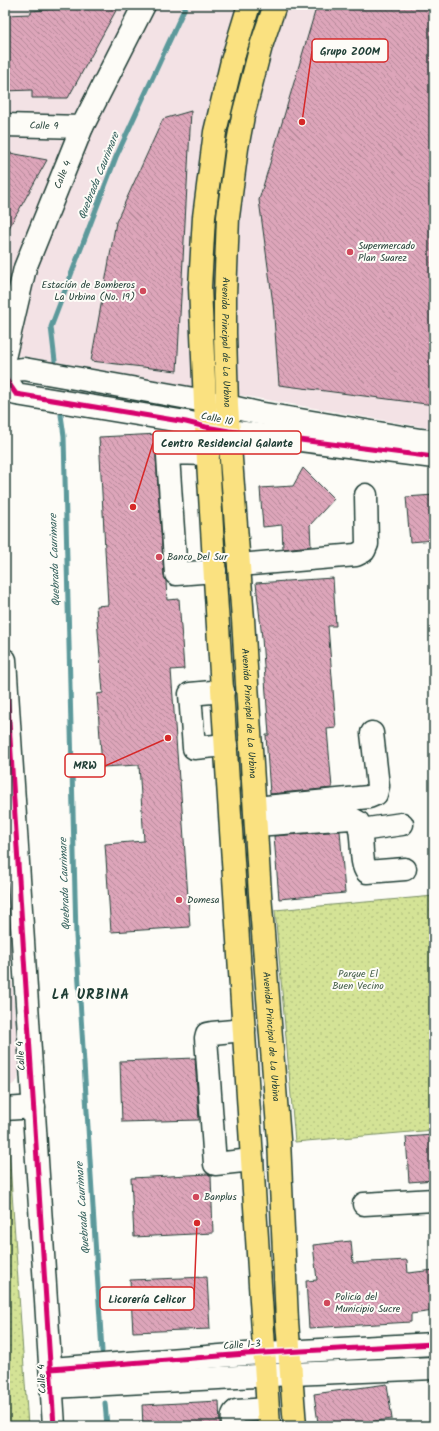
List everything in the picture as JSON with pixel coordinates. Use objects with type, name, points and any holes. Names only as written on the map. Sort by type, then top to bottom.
[{"type":"main road","points":[[249,5],[232,61],[215,132],[204,216],[200,287],[206,427],[269,1418]]},
{"type":"main road","name":"Avenida Principal de La Urbina","points":[[275,5],[261,46],[243,116],[231,184],[224,296],[227,406],[239,565],[260,894],[279,1140],[287,1313],[295,1426]]},
{"type":"street","name":"Calle 4","points":[[5,354],[25,268],[82,126],[144,5]]},
{"type":"street","name":"Calle 9","points":[[5,125],[82,126]]},
{"type":"street","name":"Calle 10","points":[[5,372],[24,369],[205,401],[296,420],[434,441]]},
{"type":"street","name":"Calle 10","points":[[5,378],[16,394],[186,422],[229,431],[434,457]]},
{"type":"street","points":[[208,454],[169,453],[168,456],[176,574],[215,571]]},
{"type":"street","points":[[239,565],[356,555],[364,551],[366,544],[366,495]]},
{"type":"street","name":"Calle 4","points":[[5,660],[10,844],[34,1107],[54,1426]]},
{"type":"street","points":[[223,691],[190,694],[194,748],[226,745]]},
{"type":"street","points":[[256,817],[369,797],[376,794],[378,786],[372,733]]},
{"type":"street","points":[[256,817],[351,818],[358,822],[361,830],[363,865],[367,872],[405,869]]},
{"type":"street","points":[[361,830],[402,824]]},
{"type":"street","points":[[244,1030],[207,1034],[206,1038],[215,1164],[252,1160]]},
{"type":"street","points":[[5,1109],[34,1107]]},
{"type":"street","points":[[364,1204],[434,1200]]},
{"type":"street","name":"Calle 1-3","points":[[51,1378],[265,1353],[434,1344]]},
{"type":"street","points":[[51,1378],[266,1375],[434,1368]]},
{"type":"street","points":[[233,1426],[232,1416],[236,1411],[269,1418]]},
{"type":"shaded area","points":[[5,5],[434,5],[434,428],[261,399],[23,356],[5,355]]},
{"type":"shaded area","points":[[5,888],[19,1071],[18,1080],[5,1088]]},
{"type":"green space","name":"Parque El Buen Vecino","points":[[434,896],[434,1130],[295,1142],[275,910]]},
{"type":"green space","points":[[5,1120],[7,1120],[28,1426],[5,1426]]},
{"type":"building","points":[[101,5],[119,5],[68,98],[32,98],[32,90],[5,91],[5,15],[31,14],[31,11]]},
{"type":"building","points":[[317,5],[434,5],[434,405],[279,385],[273,304],[259,200]]},
{"type":"building","name":"Estación de Bomberos La Urbina (No. 19)","points":[[191,111],[177,371],[91,361],[116,222],[163,119]]},
{"type":"building","points":[[5,152],[47,160],[5,235]]},
{"type":"building","points":[[159,434],[159,446],[156,457],[164,575],[166,581],[167,600],[179,599],[184,669],[171,670],[190,927],[111,932],[105,844],[144,841],[139,765],[102,767],[97,694],[103,693],[96,606],[108,605],[99,437]]},
{"type":"building","points":[[303,468],[334,499],[310,525],[311,546],[283,549],[282,525],[263,527],[260,488],[293,486]]},
{"type":"building","points":[[434,495],[434,540],[410,542],[406,497]]},
{"type":"building","points":[[333,578],[336,626],[328,626],[336,728],[327,729],[332,788],[270,794],[266,735],[269,735],[262,638],[256,583]]},
{"type":"building","points":[[340,831],[345,893],[279,899],[274,836]]},
{"type":"building","points":[[195,1058],[199,1120],[122,1122],[120,1061]]},
{"type":"building","points":[[433,1135],[434,1180],[409,1182],[406,1137]]},
{"type":"building","points":[[208,1174],[211,1176],[213,1233],[134,1237],[131,1178]]},
{"type":"building","points":[[351,1241],[353,1263],[407,1260],[408,1273],[434,1270],[434,1311],[411,1314],[411,1322],[309,1328],[306,1281],[317,1280],[313,1245]]},
{"type":"building","points":[[207,1277],[210,1329],[133,1332],[130,1280]]},
{"type":"building","points":[[387,1384],[392,1419],[370,1422],[371,1426],[334,1426],[333,1421],[318,1423],[314,1394]]},
{"type":"building","points":[[219,1401],[220,1426],[143,1426],[142,1405]]},
{"type":"waterway","name":"Quebrada Caurimare","points":[[55,361],[51,327],[116,157],[186,5]]},
{"type":"waterway","name":"Quebrada Caurimare","points":[[61,415],[64,436],[76,936],[102,1351]]},
{"type":"waterway","name":"Quebrada Caurimare","points":[[105,1403],[107,1426]]},
{"type":"cycle path","points":[[5,378],[16,394],[186,422],[229,431],[434,457]]},
{"type":"cycle path","points":[[5,660],[54,1426]]},
{"type":"cycle path","points":[[51,1369],[246,1354],[434,1344]]},
{"type":"place","name":"Grupo ZOOM","points":[[302,122]]},
{"type":"place","name":"Supermercado Plan Suarez","points":[[350,252]]},
{"type":"place","name":"Estación de Bomberos La Urbina (No. 19)","points":[[143,291]]},
{"type":"place","name":"Centro Residencial Galante","points":[[133,507]]},
{"type":"place","name":"Banco Del Sur","points":[[159,557]]},
{"type":"place","name":"MRW","points":[[168,738]]},
{"type":"place","name":"Domesa","points":[[179,900]]},
{"type":"place","name":"Banplus","points":[[196,1197]]},
{"type":"place","name":"Licorería Celicor","points":[[197,1223]]},
{"type":"place","name":"Policía del Municipio Sucre","points":[[327,1303]]},
{"type":"district","name":"LA URBINA","points":[[91,995]]}]
